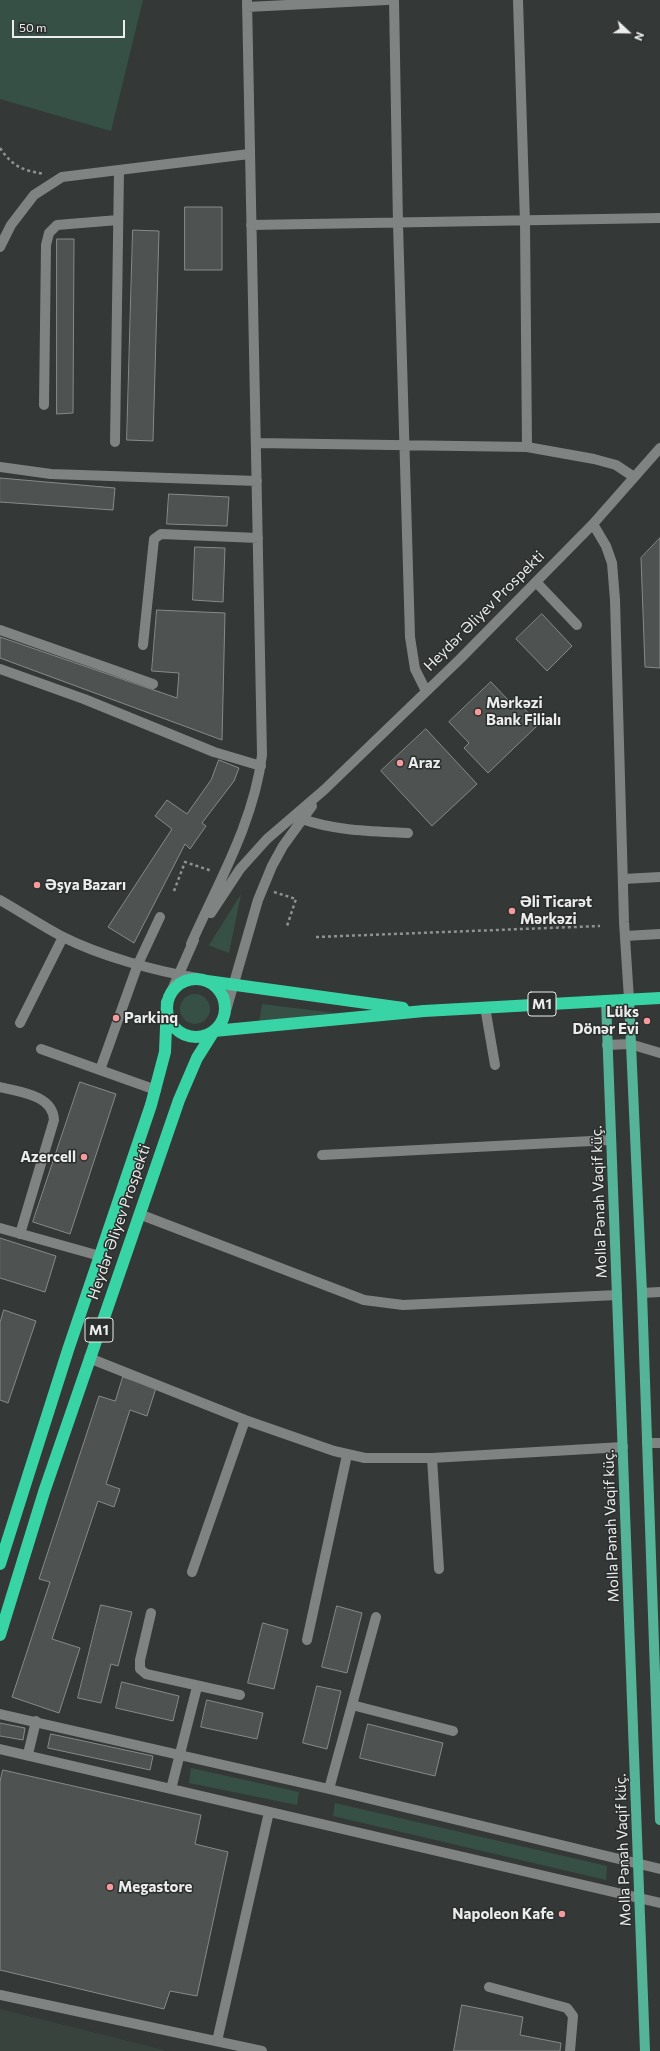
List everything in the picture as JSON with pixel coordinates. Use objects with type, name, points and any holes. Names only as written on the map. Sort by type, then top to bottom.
[{"type":"highway","points":[[202,980],[216,986],[222,994],[225,1004],[225,1014],[221,1024],[214,1031],[205,1036],[195,1037],[185,1035],[176,1030],[169,1017],[169,997],[183,982],[202,980],[424,1011]]},
{"type":"highway","name":"Heydər Əliyev Prospekti","points":[[0,1564],[100,1256],[156,1090],[165,1052],[169,997]]},
{"type":"highway","name":"M1","points":[[424,1011],[660,998]]},
{"type":"highway","points":[[214,1031],[424,1011]]},
{"type":"highway","name":"Heydər Əliyev Prospekti","points":[[0,1635],[44,1492],[178,1100],[197,1058],[214,1031]]},
{"type":"main road","points":[[629,999],[647,1443],[656,1593],[660,1820]]},
{"type":"main road","name":"Molla Pənah Vaqif küç.","points":[[606,1000],[645,2051]]},
{"type":"street","points":[[190,944],[242,831],[252,805],[261,766],[262,754],[247,3],[387,0]]},
{"type":"street","points":[[394,0],[398,224],[410,637],[416,669],[426,690]]},
{"type":"street","points":[[518,0],[525,222],[527,447]]},
{"type":"street","points":[[0,247],[11,225],[34,195],[62,177],[250,154]]},
{"type":"street","points":[[115,442],[119,171]]},
{"type":"street","points":[[251,226],[525,222],[660,218]]},
{"type":"street","points":[[44,405],[46,246],[49,233],[57,225],[118,220]]},
{"type":"street","points":[[256,443],[527,447],[594,459],[616,465],[634,477]]},
{"type":"street","name":"Heydər Əliyev Prospekti","points":[[169,997],[190,944],[217,902],[251,856],[266,839],[324,790],[426,690],[460,659],[592,524],[660,448]]},
{"type":"street","points":[[0,467],[51,474],[257,481]]},
{"type":"street","points":[[592,524],[606,546],[612,563],[615,600],[623,879],[629,999]]},
{"type":"street","points":[[143,645],[154,539],[161,534],[258,538]]},
{"type":"street","points":[[536,582],[577,625]]},
{"type":"street","points":[[0,630],[153,684]]},
{"type":"street","points":[[0,669],[84,699],[214,752],[261,766]]},
{"type":"street","name":"Heydər Əliyev Prospekti","points":[[225,1014],[258,900],[272,866],[302,819],[324,790]]},
{"type":"street","points":[[302,819],[318,825],[336,828],[408,833]]},
{"type":"street","points":[[623,879],[660,877]]},
{"type":"street","points":[[0,900],[63,937],[89,948],[138,964],[177,975],[202,980]]},
{"type":"street","points":[[100,1070],[138,964],[160,917]]},
{"type":"street","points":[[625,936],[660,934]]},
{"type":"street","points":[[20,1023],[63,937]]},
{"type":"street","points":[[485,1007],[495,1065]]},
{"type":"street","points":[[607,1045],[630,1044],[660,1053]]},
{"type":"street","points":[[41,1049],[156,1090]]},
{"type":"street","points":[[0,1087],[37,1097],[49,1104],[54,1111],[54,1120],[20,1234]]},
{"type":"street","points":[[322,1155],[611,1140]]},
{"type":"street","points":[[140,1214],[364,1300],[386,1304],[403,1305],[617,1295]]},
{"type":"street","points":[[0,1228],[100,1256]]},
{"type":"street","points":[[642,1293],[660,1292]]},
{"type":"street","points":[[89,1358],[245,1420],[347,1455],[365,1458],[432,1458],[623,1446]]},
{"type":"street","points":[[192,1572],[245,1420]]},
{"type":"street","points":[[647,1443],[660,1443]]},
{"type":"street","points":[[307,1640],[347,1455]]},
{"type":"street","points":[[432,1458],[439,1569]]},
{"type":"street","points":[[151,1613],[140,1660],[140,1669],[146,1674],[197,1687],[240,1695]]},
{"type":"street","points":[[329,1788],[376,1617]]},
{"type":"street","points":[[171,1789],[197,1687]]},
{"type":"street","points":[[352,1706],[453,1732]]},
{"type":"street","points":[[0,1714],[329,1788],[660,1869]]},
{"type":"street","points":[[28,1754],[36,1721]]},
{"type":"street","points":[[0,1749],[28,1754],[171,1789],[571,1881],[660,1903]]},
{"type":"street","points":[[217,2041],[269,1812]]},
{"type":"street","points":[[489,1987],[566,2008],[574,2016],[570,2051]]},
{"type":"street","points":[[0,1995],[262,2051]]},
{"type":"path","points":[[0,148],[6,156],[22,170],[62,177]]},
{"type":"path","points":[[174,891],[185,862]]},
{"type":"path","points":[[287,926],[296,899]]},
{"type":"path","points":[[316,937],[600,926]]},
{"type":"shaded area","points":[[0,2009],[164,2050],[0,2051]]},
{"type":"green space","points":[[0,0],[143,0],[111,131],[0,99]]},
{"type":"green space","points":[[241,894],[229,953],[208,945],[209,945]]},
{"type":"green space","points":[[195,994],[206,998],[210,1009],[206,1020],[195,1024],[184,1020],[180,1009],[184,998]]},
{"type":"green space","points":[[262,1004],[335,1013],[259,1022]]},
{"type":"green space","points":[[191,1768],[299,1792],[297,1805],[189,1783]]},
{"type":"green space","points":[[335,1803],[607,1866],[606,1880],[333,1816]]},
{"type":"building","points":[[185,207],[222,207],[222,270],[185,270]]},
{"type":"building","points":[[133,230],[159,231],[153,441],[127,440]]},
{"type":"building","points":[[57,239],[74,239],[73,413],[57,414]]},
{"type":"building","points":[[0,478],[115,488],[113,510],[0,502]]},
{"type":"building","points":[[169,494],[229,497],[227,526],[167,524]]},
{"type":"building","points":[[660,538],[660,668],[645,667],[641,558]]},
{"type":"building","points":[[195,547],[225,548],[223,602],[193,600]]},
{"type":"building","points":[[157,610],[225,613],[222,740],[0,658],[0,637],[177,698],[179,673],[152,671]]},
{"type":"building","points":[[542,614],[572,646],[547,671],[516,639]]},
{"type":"building","points":[[491,682],[510,702],[514,698],[539,724],[488,773],[464,748],[469,743],[449,722]]},
{"type":"building","points":[[426,729],[477,784],[432,826],[381,771]]},
{"type":"building","points":[[219,760],[239,768],[234,781],[202,823],[206,826],[190,849],[185,844],[134,943],[108,927],[172,829],[155,816],[167,800],[187,814],[211,780]]},
{"type":"building","points":[[80,1082],[116,1094],[70,1234],[33,1222]]},
{"type":"building","points":[[0,1238],[56,1256],[45,1292],[0,1278]]},
{"type":"building","points":[[4,1310],[36,1321],[8,1403],[0,1400],[0,1323]]},
{"type":"building","points":[[123,1377],[156,1388],[147,1416],[130,1410],[106,1484],[120,1489],[114,1507],[98,1501],[52,1639],[80,1648],[59,1713],[12,1697],[50,1582],[39,1579],[99,1396],[115,1401]]},
{"type":"building","points":[[101,1605],[132,1612],[118,1666],[111,1664],[101,1703],[78,1698]]},
{"type":"building","points":[[337,1606],[362,1613],[347,1673],[322,1667]]},
{"type":"building","points":[[263,1623],[288,1630],[274,1689],[248,1683]]},
{"type":"building","points":[[122,1682],[179,1696],[173,1721],[116,1708]]},
{"type":"building","points":[[317,1686],[341,1691],[327,1749],[303,1743]]},
{"type":"building","points":[[207,1700],[263,1713],[257,1739],[201,1727]]},
{"type":"building","points":[[0,1723],[25,1728],[23,1740],[0,1736]]},
{"type":"building","points":[[368,1724],[443,1743],[435,1776],[360,1758]]},
{"type":"building","points":[[51,1734],[153,1756],[150,1770],[48,1748]]},
{"type":"building","name":"Megastore","points":[[3,1770],[201,1815],[195,1844],[228,1852],[197,1996],[170,1991],[164,2009],[0,1970],[0,1782]]},
{"type":"building","points":[[462,2005],[523,2017],[520,2035],[561,2043],[560,2051],[454,2051]]},
{"type":"place","name":"Mərkəzi Bank Filialı","points":[[478,712]]},
{"type":"place","name":"Araz","points":[[400,763]]},
{"type":"place","name":"Əşya Bazarı","points":[[37,885]]},
{"type":"place","name":"Əli Ticarət Mərkəzi","points":[[512,911]]},
{"type":"place","name":"Parkinq","points":[[116,1018]]},
{"type":"place","name":"Lüks Dönər Evi","points":[[647,1021]]},
{"type":"place","name":"Azercell","points":[[84,1157]]},
{"type":"place","name":"Megastore","points":[[110,1887]]},
{"type":"place","name":"Napoleon Kafe","points":[[562,1914]]}]
